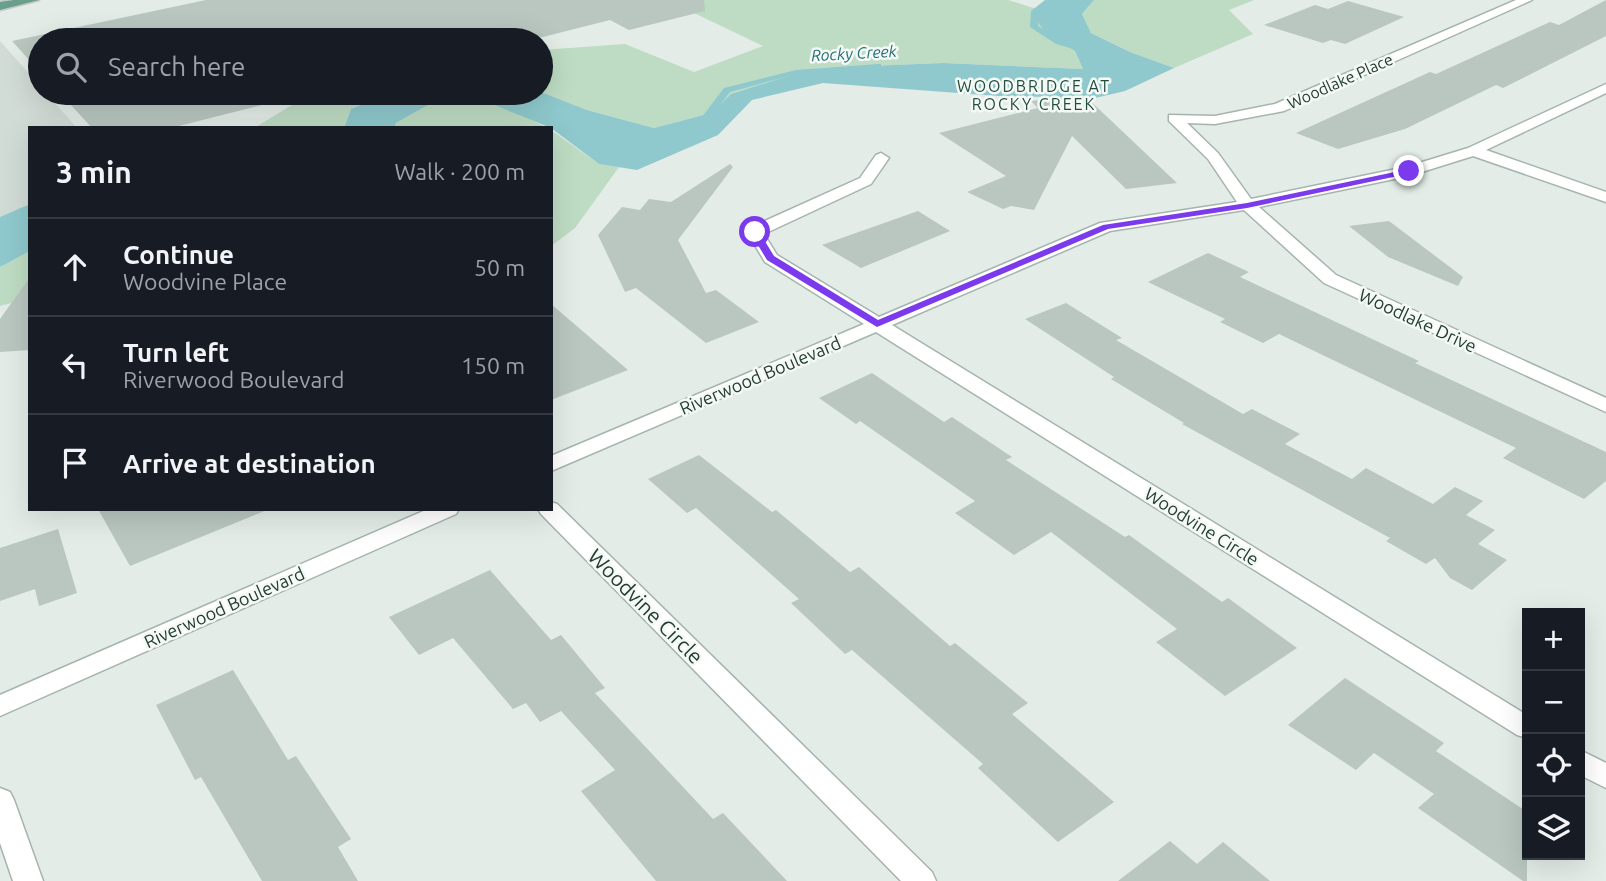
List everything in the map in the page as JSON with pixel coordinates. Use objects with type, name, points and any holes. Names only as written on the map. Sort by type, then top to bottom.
[{"type":"main road","points":[[0,6],[33,0]]},
{"type":"street","name":"Woodlake Place","points":[[1247,205],[1213,156],[1174,118],[1216,120],[1279,108],[1526,0]]},
{"type":"street","name":"Riverwood Boulevard","points":[[553,463],[1106,227],[1247,205],[1409,171],[1473,150],[1606,88]]},
{"type":"street","points":[[1473,150],[1606,197]]},
{"type":"street","name":"Woodvine Circle","points":[[881,158],[866,181],[755,232],[771,258],[1522,725]]},
{"type":"street","name":"Woodlake Drive","points":[[1247,205],[1330,279],[1606,406]]},
{"type":"street","name":"Riverwood Boulevard","points":[[0,706],[443,511]]},
{"type":"street","name":"Woodvine Circle","points":[[551,511],[921,881]]},
{"type":"street","points":[[1585,764],[1606,777]]},
{"type":"street","points":[[0,800],[28,881]]},
{"type":"shaded area","points":[[0,41],[28,72],[28,105],[57,105],[75,126],[28,126],[28,205],[0,217]]},
{"type":"green space","points":[[1008,0],[1037,9],[1030,13],[1046,32],[1075,51],[1083,69],[943,63],[844,67],[794,74],[731,94],[711,113],[654,128],[587,110],[553,97],[553,49],[625,44],[694,72],[763,46],[671,2]]},
{"type":"green space","points":[[1094,0],[1254,0],[1229,10],[1253,34],[1174,68],[1130,52],[1091,33],[1082,14]]},
{"type":"green space","points":[[292,105],[361,105],[351,109],[345,126],[257,126]]},
{"type":"green space","points":[[428,105],[498,105],[543,126],[395,126]]},
{"type":"green space","points":[[553,131],[599,164],[619,167],[575,228],[553,244]]},
{"type":"green space","points":[[28,252],[28,299],[0,306],[0,267]]},
{"type":"water","points":[[1050,0],[1094,0],[1082,14],[1091,33],[1130,52],[1174,68],[1125,91],[1095,98],[999,96],[823,83],[752,100],[718,135],[637,170],[599,164],[553,130],[553,126],[546,126],[495,105],[553,105],[553,97],[587,110],[654,128],[711,113],[731,94],[794,74],[844,67],[943,63],[1083,69],[1075,51],[1046,32],[1030,14]]},
{"type":"water","points":[[361,105],[428,105],[395,126],[345,126],[351,109]]},
{"type":"water","points":[[28,205],[28,252],[0,267],[0,217]]},
{"type":"building","points":[[206,0],[704,0],[705,11],[629,30],[610,20],[553,34],[553,28],[74,28]]},
{"type":"building","points":[[1606,0],[1606,36],[1503,88],[1496,85],[1405,129],[1338,149],[1296,133],[1430,72],[1436,74],[1550,22],[1559,25]]},
{"type":"building","points":[[1348,1],[1404,17],[1345,44],[1331,40],[1323,43],[1264,25],[1315,5],[1328,9]]},
{"type":"building","points":[[28,38],[28,59],[12,41]]},
{"type":"building","points":[[1084,95],[1177,183],[1126,189],[1072,136],[1034,210],[1011,206],[1003,209],[967,192],[1006,176],[939,133],[1038,108],[1031,101]]},
{"type":"building","points":[[71,105],[262,105],[179,126],[90,126]]},
{"type":"building","points":[[730,164],[733,167],[678,240],[706,293],[716,290],[759,322],[706,343],[636,288],[625,292],[598,235],[622,207],[640,210],[649,199],[671,202]]},
{"type":"building","points":[[918,211],[950,231],[861,268],[822,245]]},
{"type":"building","points":[[1389,221],[1463,277],[1458,286],[1388,257],[1349,226]]},
{"type":"building","points":[[1208,253],[1249,272],[1240,277],[1606,452],[1606,481],[1584,499],[1503,458],[1516,448],[1279,334],[1263,343],[1220,322],[1225,319],[1148,282]]},
{"type":"building","points":[[28,280],[28,350],[0,352],[0,319]]},
{"type":"building","points":[[1066,303],[1122,338],[1116,340],[1243,414],[1252,409],[1300,434],[1285,444],[1352,479],[1366,468],[1433,504],[1455,487],[1483,501],[1466,515],[1495,530],[1478,544],[1507,560],[1472,590],[1450,578],[1435,558],[1426,564],[1386,541],[1390,538],[1182,424],[1184,423],[1111,379],[1114,377],[1025,319]]},
{"type":"building","points":[[553,306],[628,370],[553,399]]},
{"type":"building","points":[[872,373],[944,422],[952,417],[1012,457],[1006,460],[1125,537],[1129,535],[1222,602],[1228,598],[1297,648],[1225,696],[1156,642],[1177,629],[1051,532],[1014,555],[955,513],[975,501],[860,421],[856,424],[819,398]]},
{"type":"building","points":[[699,455],[772,512],[776,510],[850,572],[859,567],[950,646],[955,643],[1028,703],[1012,714],[1114,802],[1058,842],[978,768],[983,764],[852,650],[845,654],[791,603],[799,599],[696,508],[687,513],[648,479]]},
{"type":"building","points":[[99,511],[265,511],[130,566]]},
{"type":"building","points":[[58,529],[77,593],[39,606],[35,589],[0,601],[0,548]]},
{"type":"building","points":[[490,570],[551,640],[561,635],[605,688],[595,693],[713,819],[723,813],[787,881],[656,881],[581,791],[615,770],[561,711],[540,722],[526,703],[513,709],[453,638],[419,655],[389,617]]},
{"type":"building","points":[[233,670],[288,760],[296,756],[351,839],[338,847],[358,881],[262,881],[201,777],[195,780],[156,705]]},
{"type":"building","points":[[1345,678],[1444,743],[1436,751],[1522,809],[1522,860],[1527,860],[1527,881],[1523,881],[1418,808],[1434,794],[1374,753],[1356,770],[1288,725]]},
{"type":"building","points":[[1170,841],[1197,864],[1223,842],[1270,881],[1118,881]]},
{"type":"waterway","name":"Rocky Creek","points":[[1050,0],[1034,11],[1034,27],[1077,49]]},
{"type":"waterway","name":"Rocky Creek","points":[[702,122],[727,90],[796,72],[878,66]]},
{"type":"waterway","name":"Rocky Creek","points":[[353,126],[371,105]]},
{"type":"district","name":"WOODBRIDGE AT ROCKY CREEK","points":[[1034,95]]},
{"type":"route","points":[[755,232],[771,258],[877,324],[1106,227],[1247,205],[1409,171]]}]
